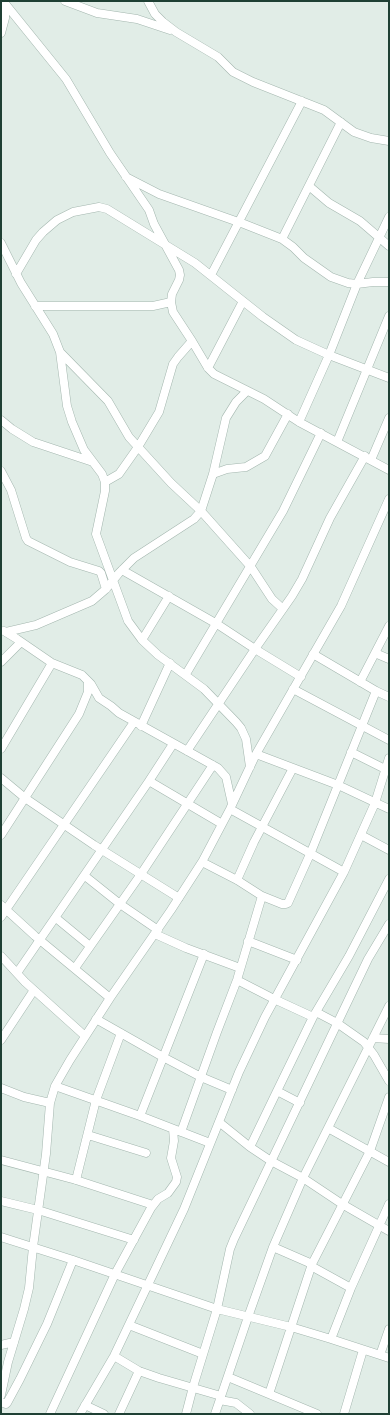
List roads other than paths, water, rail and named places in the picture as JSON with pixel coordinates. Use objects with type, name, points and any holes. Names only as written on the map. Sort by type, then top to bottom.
[{"type":"street","points":[[65,1],[97,13],[137,19],[176,32]]},
{"type":"street","points":[[148,1],[155,14],[176,32],[218,57],[233,72],[253,82],[324,110],[354,132],[371,138],[389,140]]},
{"type":"street","points":[[1,33],[5,18],[5,2]]},
{"type":"street","points":[[5,2],[66,79],[110,153],[148,210],[179,270],[180,275],[172,294],[171,302],[173,312],[208,368],[214,374],[269,402],[299,422],[389,470]]},
{"type":"street","points":[[211,276],[302,101]]},
{"type":"street","points":[[282,239],[341,122]]},
{"type":"street","points":[[126,177],[159,194],[282,239],[304,258],[324,272],[348,283],[357,284],[389,282]]},
{"type":"street","points":[[309,186],[329,203],[360,221],[389,246]]},
{"type":"street","points":[[16,274],[36,240],[59,219],[74,212],[99,207],[107,209],[195,263],[263,318],[296,340],[329,355],[389,378]]},
{"type":"street","points":[[299,422],[329,355],[357,284],[389,217]]},
{"type":"street","points":[[1,243],[16,274],[35,306],[50,327],[60,352],[69,413],[81,444],[102,474],[105,482],[104,502],[96,534],[128,621],[142,640],[204,689],[236,722],[244,734],[250,767]]},
{"type":"street","points":[[208,368],[243,301]]},
{"type":"street","points":[[35,306],[154,306],[171,302]]},
{"type":"street","points":[[337,442],[389,316]]},
{"type":"street","points":[[105,482],[119,474],[138,447],[159,412],[173,364],[192,341]]},
{"type":"street","points":[[60,352],[108,401],[124,432],[171,483],[201,511],[251,567],[272,600],[284,609]]},
{"type":"street","points":[[3,631],[36,625],[92,601],[106,590],[113,580],[134,558],[190,522],[198,515],[201,511],[213,474],[226,418],[236,402],[247,391]]},
{"type":"street","points":[[213,474],[226,469],[246,467],[265,456],[288,414]]},
{"type":"street","points":[[187,751],[254,649],[284,609],[302,579],[330,518],[368,458],[389,418]]},
{"type":"street","points":[[1,420],[33,442],[93,462]]},
{"type":"street","points":[[186,674],[283,511],[321,433]]},
{"type":"street","points":[[1,471],[11,490],[28,541],[70,562],[99,570],[106,590]]},
{"type":"street","points":[[1,1395],[29,1288],[50,1103],[55,1086],[96,1019],[202,862],[256,754],[301,677],[352,584],[389,499]]},
{"type":"street","points":[[122,570],[216,624],[301,677]]},
{"type":"street","points":[[142,640],[169,596]]},
{"type":"street","points":[[360,682],[389,626]]},
{"type":"street","points":[[3,631],[52,663],[79,673],[100,698],[119,713],[172,744],[213,764],[226,777],[231,806],[344,872]]},
{"type":"street","points":[[1,662],[21,642]]},
{"type":"street","points":[[375,653],[389,659]]},
{"type":"street","points":[[313,654],[360,682],[389,697]]},
{"type":"street","points":[[1,749],[52,663]]},
{"type":"street","points":[[1,917],[4,907],[137,724],[170,663]]},
{"type":"street","points":[[1,835],[79,714],[87,696],[88,682]]},
{"type":"street","points":[[293,689],[389,740]]},
{"type":"street","points":[[202,862],[237,880],[262,896],[282,904],[286,904],[310,852],[376,691]]},
{"type":"street","points":[[17,973],[149,781],[172,744]]},
{"type":"street","points":[[80,1414],[114,1356],[184,1209],[239,1072],[274,999],[297,960],[344,872],[375,803],[388,763],[351,752]]},
{"type":"street","points":[[256,754],[338,785],[389,810]]},
{"type":"street","points":[[75,968],[141,874],[213,764]]},
{"type":"street","points":[[237,880],[293,768]]},
{"type":"street","points":[[1,778],[25,798],[102,850],[179,898]]},
{"type":"street","points":[[149,781],[222,824]]},
{"type":"street","points":[[361,835],[389,850]]},
{"type":"street","points":[[84,876],[156,932],[186,948],[240,968]]},
{"type":"street","points":[[250,1147],[315,1015],[349,956],[389,879]]},
{"type":"street","points":[[181,1132],[237,980],[262,896]]},
{"type":"street","points":[[4,907],[110,998]]},
{"type":"street","points":[[56,918],[90,946]]},
{"type":"street","points":[[186,1414],[203,1354],[218,1310],[230,1249],[368,959],[389,924]]},
{"type":"street","points":[[248,941],[297,960]]},
{"type":"street","points":[[140,1116],[204,954]]},
{"type":"street","points":[[1,956],[34,990],[85,1036]]},
{"type":"street","points":[[237,980],[274,999],[338,1023],[358,1037],[368,1047],[389,1081]]},
{"type":"street","points":[[1,1040],[34,990]]},
{"type":"street","points":[[215,1414],[273,1247],[303,1178],[389,1006]]},
{"type":"street","points":[[96,1019],[164,1058],[201,1077],[232,1090]]},
{"type":"street","points":[[76,1180],[96,1100],[122,1033]]},
{"type":"street","points":[[373,1038],[389,1039]]},
{"type":"street","points":[[55,1086],[140,1116],[210,1144]]},
{"type":"street","points":[[1,1088],[24,1097],[50,1103]]},
{"type":"street","points":[[277,1091],[300,1103]]},
{"type":"street","points":[[269,1394],[312,1265],[370,1151],[389,1097]]},
{"type":"street","points":[[219,1122],[250,1147],[271,1161],[303,1178],[342,1204],[389,1232]]},
{"type":"street","points":[[328,1128],[389,1162]]},
{"type":"street","points":[[50,1414],[115,1274],[153,1205],[158,1199],[168,1193],[176,1182],[177,1177],[171,1158],[174,1141],[173,1129]]},
{"type":"street","points":[[88,1135],[146,1153]]},
{"type":"street","points":[[1,1160],[76,1180],[153,1205]]},
{"type":"street","points":[[1,1201],[38,1210],[134,1240]]},
{"type":"street","points":[[331,1339],[351,1288],[389,1204]]},
{"type":"street","points":[[1,1237],[148,1285],[218,1310],[291,1327],[389,1358]]},
{"type":"street","points":[[273,1247],[312,1265],[351,1288]]},
{"type":"street","points":[[1,1402],[7,1403],[17,1386],[47,1324],[73,1260]]},
{"type":"street","points":[[129,1325],[203,1354]]},
{"type":"street","points":[[380,1355],[389,1329]]},
{"type":"street","points":[[1,1345],[14,1342]]},
{"type":"street","points":[[344,1414],[363,1350]]},
{"type":"street","points":[[114,1356],[139,1371],[193,1387],[236,1404],[250,1414]]},
{"type":"street","points":[[119,1414],[139,1371]]},
{"type":"street","points":[[228,1377],[317,1414]]},
{"type":"street","points":[[85,1406],[104,1414]]}]
